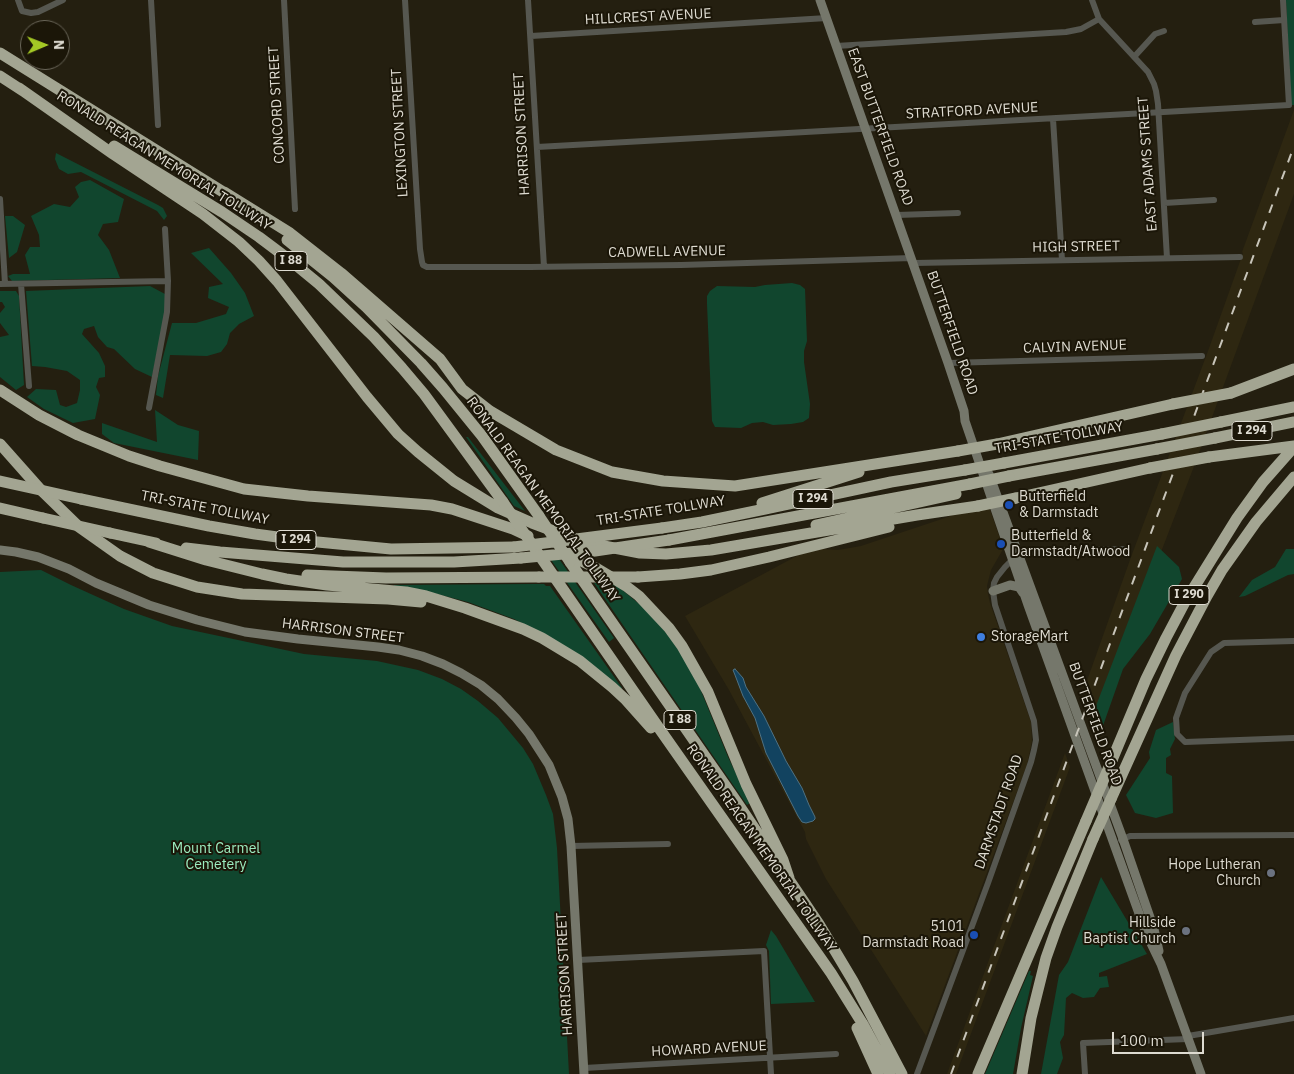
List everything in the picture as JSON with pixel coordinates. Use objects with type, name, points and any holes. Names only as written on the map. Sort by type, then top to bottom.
[{"type":"highway","name":"RONALD REAGAN MEMORIAL TOLLWAY","points":[[0,53],[224,192],[280,234],[333,278],[400,341],[443,388],[502,464],[789,878],[853,981],[902,1074]]},
{"type":"highway","name":"RONALD REAGAN MEMORIAL TOLLWAY","points":[[0,76],[222,212],[259,237],[318,284],[360,323],[402,368],[424,394],[503,502],[831,973],[864,1026],[890,1074]]},
{"type":"highway","points":[[19,88],[112,154],[203,214],[239,242],[259,260],[277,281],[366,397],[398,434],[437,469],[471,492],[498,508],[539,526],[582,542],[620,550],[666,554],[711,550],[978,506]]},
{"type":"highway","points":[[224,192],[290,233],[341,272],[440,359],[462,388],[490,411],[556,450],[612,472],[663,481],[735,486],[958,451],[1173,404],[1231,394],[1294,369]]},
{"type":"highway","points":[[0,390],[39,415],[78,435],[129,456],[160,466],[244,489],[308,496],[431,505],[452,509],[513,529],[596,568],[626,586],[650,606],[669,628],[696,669],[713,704],[746,784],[783,860],[789,878]]},
{"type":"highway","name":"TRI-STATE TOLLWAY","points":[[0,480],[209,526],[307,541],[391,549],[514,547],[662,528],[724,517],[891,482],[1162,434],[1294,407]]},
{"type":"highway","name":"TRI-STATE TOLLWAY","points":[[0,508],[148,542],[220,552],[343,562],[454,562],[521,558],[595,551],[669,540],[972,487],[1052,468],[1292,423]]},
{"type":"highway","points":[[0,444],[40,489],[79,527],[120,556],[169,579],[197,587],[242,594],[396,599],[481,614]]},
{"type":"highway","points":[[236,568],[285,574],[386,578],[638,577],[680,574],[711,570],[978,506],[1150,468],[1209,457],[1294,446]]},
{"type":"highway","name":"I 290","points":[[978,1074],[1146,679],[1166,638],[1185,602],[1237,518],[1263,482],[1294,446]]},
{"type":"highway","points":[[724,517],[892,462]]},
{"type":"highway","name":"I 290","points":[[1022,1074],[1032,1018],[1046,958],[1093,839],[1119,780],[1176,655],[1206,596],[1256,522],[1294,477]]},
{"type":"highway","points":[[734,546],[758,538],[972,487]]},
{"type":"highway","points":[[148,542],[262,574],[293,580],[406,592],[447,602],[542,638],[580,661],[626,700],[679,765],[701,788]]},
{"type":"highway","points":[[831,973],[878,1074]]},
{"type":"main road","name":"EAST BUTTERFIELD ROAD","points":[[820,0],[913,261]]},
{"type":"main road","name":"BUTTERFIELD ROAD","points":[[913,261],[964,411],[970,418],[1016,557],[1123,839],[1154,929],[1161,964]]},
{"type":"main road","name":"HARRISON STREET","points":[[0,550],[38,557],[149,604],[198,620],[245,632],[378,647],[422,656],[461,673],[481,685],[498,699],[516,718],[539,748],[549,765],[562,797],[568,819],[584,1071]]},
{"type":"main road","name":"BUTTERFIELD ROAD","points":[[1016,557],[1025,596],[1113,842],[1146,934],[1161,964],[1201,1074]]},
{"type":"main road","points":[[993,591],[1010,585],[1020,587],[1025,596]]},
{"type":"street","points":[[18,0],[22,11],[31,13],[38,12],[63,0]]},
{"type":"street","points":[[151,0],[158,125]]},
{"type":"street","name":"CONCORD STREET","points":[[284,0],[295,208]]},
{"type":"street","name":"LEXINGTON STREET","points":[[405,0],[420,249],[423,265]]},
{"type":"street","name":"HARRISON STREET","points":[[528,0],[544,267]]},
{"type":"street","name":"EAST ADAMS STREET","points":[[1092,0],[1099,19],[1148,72],[1154,84],[1159,113],[1167,258]]},
{"type":"street","points":[[1255,22],[1284,20],[1283,0]]},
{"type":"street","name":"HILLCREST AVENUE","points":[[531,36],[827,18]]},
{"type":"street","points":[[836,46],[1066,32],[1081,29],[1099,19]]},
{"type":"street","name":"STRATFORD AVENUE","points":[[537,148],[1289,105],[1284,20]]},
{"type":"street","points":[[1134,57],[1155,34],[1164,31]]},
{"type":"street","points":[[1053,119],[1062,260]]},
{"type":"street","points":[[0,199],[2,284],[168,281]]},
{"type":"street","points":[[1164,203],[1214,200]]},
{"type":"street","points":[[897,215],[958,213]]},
{"type":"street","points":[[149,408],[168,312],[165,229]]},
{"type":"street","name":"HIGH STREET","points":[[913,261],[1240,257]]},
{"type":"street","name":"CADWELL AVENUE","points":[[423,265],[432,268],[913,261]]},
{"type":"street","points":[[21,284],[29,386]]},
{"type":"street","name":"CALVIN AVENUE","points":[[948,363],[1202,356]]},
{"type":"street","points":[[993,591],[994,583],[998,576],[1016,557],[1036,551],[1127,549]]},
{"type":"street","name":"DARMSTADT ROAD","points":[[917,1074],[988,883],[1028,770],[1036,740],[1034,720],[995,606],[993,591]]},
{"type":"street","points":[[1294,641],[1224,643],[1212,652],[1185,693],[1176,718],[1177,734],[1185,742],[1294,738]]},
{"type":"street","points":[[1113,842],[1130,836],[1294,835]]},
{"type":"street","points":[[571,846],[668,844]]},
{"type":"street","points":[[578,960],[764,951],[771,1074]]},
{"type":"street","points":[[1085,1074],[1083,1043],[1188,1037],[1294,1018]]},
{"type":"street","name":"HOWARD AVENUE","points":[[584,1071],[836,1054]]},
{"type":"shaded area","points":[[1294,110],[1294,194],[1193,469],[1096,721],[1084,689]]},
{"type":"shaded area","points":[[987,501],[1003,547],[991,570],[987,586],[988,594],[1031,722],[1032,741],[1027,765],[926,1036],[826,879],[806,839],[805,832],[729,690],[685,616],[806,551],[838,550],[861,546],[945,518]]},
{"type":"shaded area","points":[[1065,753],[1070,767],[956,1074],[947,1074]]},
{"type":"green space","points":[[1286,0],[1294,0],[1294,105],[1291,105]]},
{"type":"green space","points":[[56,153],[158,205],[163,208],[167,216],[164,220],[157,211],[81,172],[68,174],[59,169],[55,159]]},
{"type":"green space","points":[[90,180],[124,199],[118,222],[103,224],[98,235],[109,250],[120,278],[12,281],[8,276],[13,274],[30,274],[25,255],[30,247],[40,247],[39,235],[31,216],[54,204],[70,207],[79,197],[75,187],[81,182]]},
{"type":"green space","points":[[5,216],[13,216],[25,225],[17,252],[9,258]]},
{"type":"green space","points":[[209,248],[231,273],[245,293],[254,316],[239,324],[230,333],[227,344],[221,352],[207,356],[170,355],[163,398],[156,395],[158,376],[172,323],[196,323],[226,314],[229,307],[208,298],[209,287],[223,284],[191,253]]},
{"type":"green space","points":[[792,283],[800,285],[805,289],[807,341],[804,351],[804,362],[810,404],[809,418],[803,422],[791,424],[773,425],[763,422],[752,423],[741,428],[715,427],[712,421],[707,296],[717,286],[755,287]]},
{"type":"green space","points":[[150,286],[165,294],[165,314],[152,377],[135,369],[114,349],[107,347],[98,337],[94,326],[84,329],[82,334],[99,353],[105,366],[105,377],[99,378],[96,387],[100,395],[95,419],[73,423],[44,409],[27,397],[36,389],[56,390],[60,405],[66,407],[77,403],[80,380],[67,371],[32,366],[26,291]]},
{"type":"green space","points":[[0,291],[16,291],[19,296],[24,385],[16,390],[0,377],[0,337],[9,335],[0,323],[0,313],[5,307],[0,302]]},
{"type":"green space","points":[[155,410],[178,425],[199,431],[198,460],[114,443],[102,434],[102,423],[157,442]]},
{"type":"green space","points":[[466,437],[468,437],[525,511],[514,506]]},
{"type":"green space","points":[[1157,546],[1179,567],[1182,579],[1150,634],[1123,669],[1099,737],[1091,719]]},
{"type":"green space","points":[[1286,549],[1294,549],[1294,574],[1239,597],[1252,580],[1275,567]]},
{"type":"green space","points":[[544,550],[557,556],[614,638],[609,642]]},
{"type":"green space","name":"Mount Carmel Cemetery","points":[[41,570],[124,609],[172,626],[304,654],[377,661],[418,670],[461,689],[498,718],[523,748],[533,764],[553,814],[557,848],[569,1074],[0,1074],[0,572]]},
{"type":"green space","points":[[594,583],[615,584],[649,612],[672,640],[699,686],[728,757],[750,803],[747,805]]},
{"type":"green space","points":[[544,584],[550,586],[621,689],[543,634],[514,619],[468,602],[394,586],[394,585]]},
{"type":"green space","points":[[1173,722],[1175,739],[1170,749],[1171,755],[1166,758],[1166,773],[1172,776],[1173,813],[1156,818],[1135,813],[1126,795],[1150,758],[1149,752],[1156,730]]},
{"type":"green space","points":[[1101,877],[1147,954],[1099,973],[1099,977],[1107,976],[1109,987],[1100,988],[1094,997],[1083,998],[1072,993],[1066,998],[1064,1035],[1060,1042],[1063,1058],[1057,1074],[1041,1074],[1059,975],[1068,962]]},
{"type":"green space","points":[[771,930],[815,1002],[771,1004],[769,951],[766,945]]},
{"type":"green space","points":[[1029,971],[1031,971],[1030,975],[1033,976],[1013,1074],[985,1074]]},
{"type":"water","points":[[735,669],[743,678],[746,687],[764,716],[786,761],[802,788],[815,817],[813,821],[802,822],[798,816],[766,753],[755,718],[743,696],[733,670]]},
{"type":"railway","points":[[951,1074],[1294,146]]},
{"type":"place","name":"Butterfield & Darmstadt","points":[[1009,505]]},
{"type":"place","name":"Butterfield & Darmstadt/Atwood","points":[[1001,544]]},
{"type":"place","name":"StorageMart","points":[[981,637]]},
{"type":"place","name":"Hope Lutheran Church","points":[[1271,873]]},
{"type":"place","name":"Hillside Baptist Church","points":[[1186,931]]},
{"type":"place","name":"5101 Darmstadt Road","points":[[974,935]]}]
